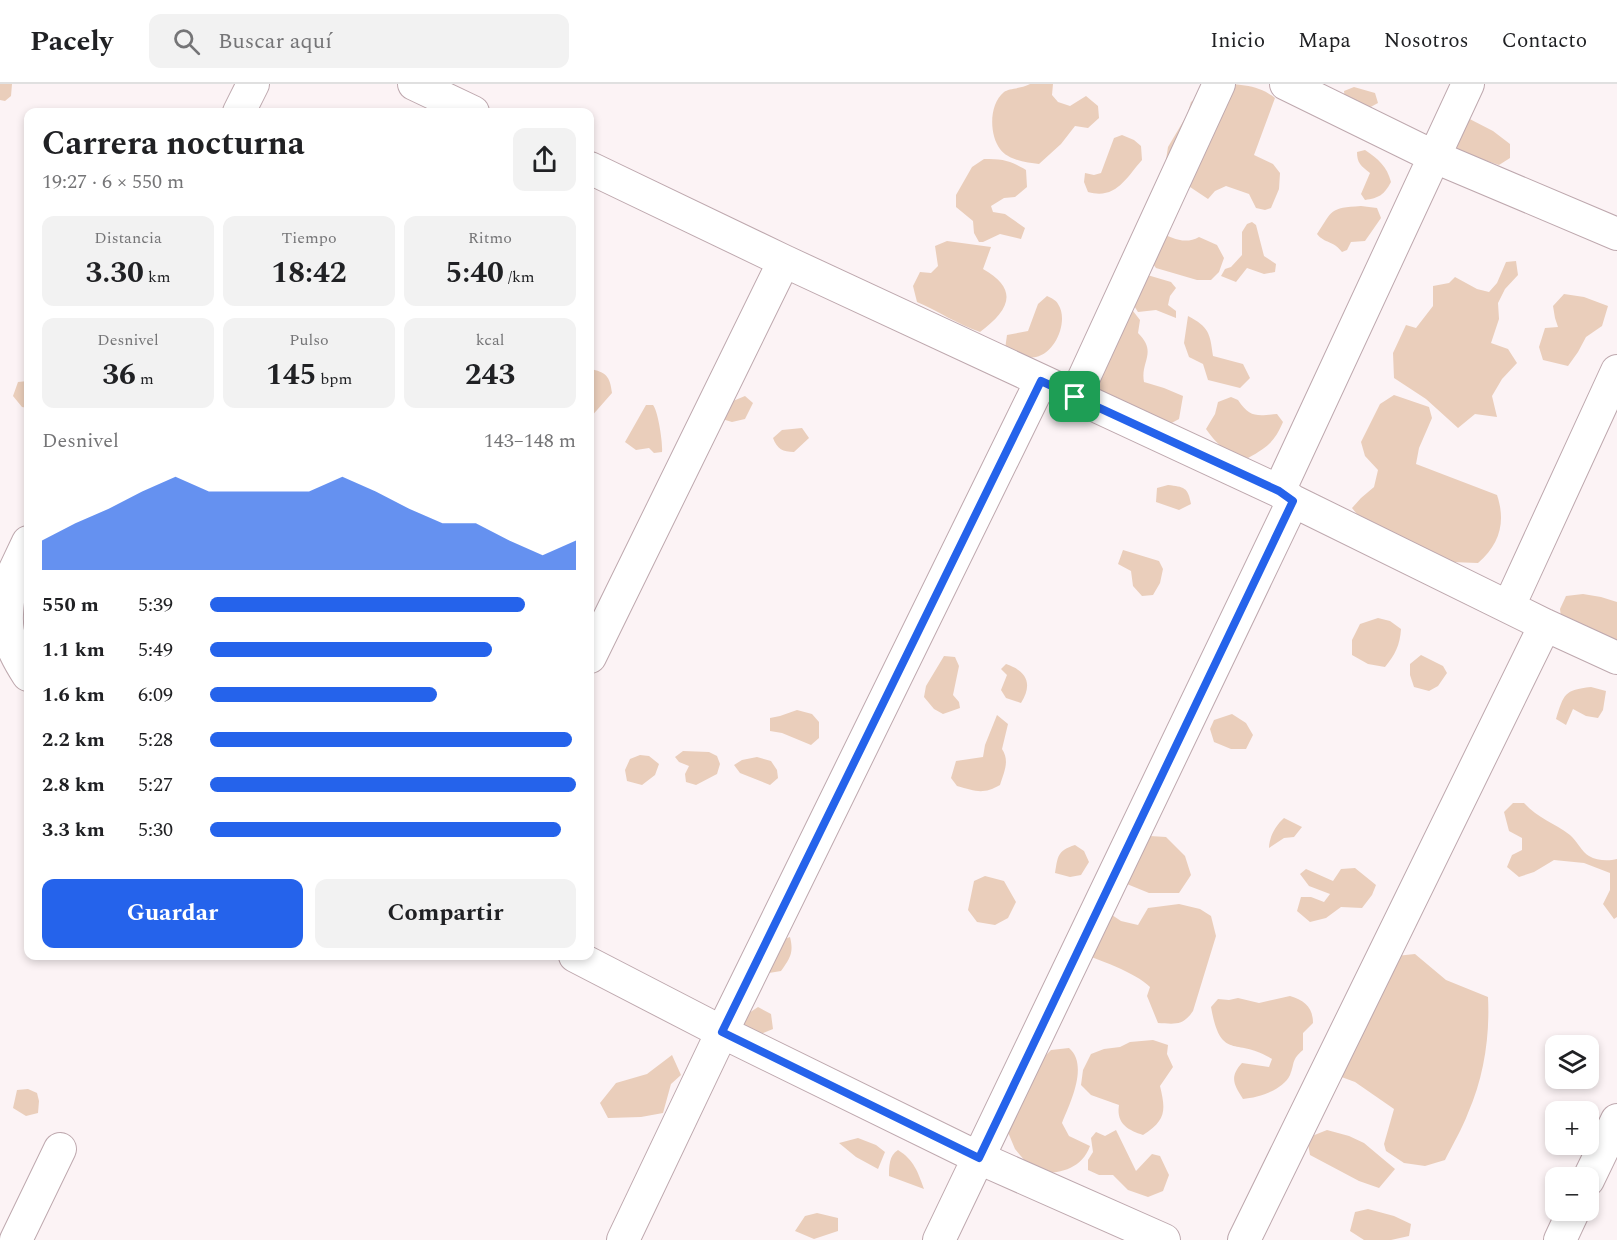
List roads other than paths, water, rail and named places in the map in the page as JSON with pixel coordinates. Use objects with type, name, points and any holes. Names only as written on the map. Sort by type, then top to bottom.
[{"type":"street","points":[[241,108],[253,84]]},
{"type":"street","points":[[414,84],[465,108]]},
{"type":"street","points":[[1075,397],[1218,84]]},
{"type":"street","points":[[1286,84],[1435,157],[1617,234]]},
{"type":"street","points":[[939,1240],[1286,496],[1468,84]]},
{"type":"street","points":[[594,170],[783,261],[1286,496],[1545,625],[1617,657]]},
{"type":"street","points":[[594,649],[783,261]]},
{"type":"street","points":[[1509,606],[1617,371]]},
{"type":"street","points":[[623,1240],[722,1032],[1041,381]]},
{"type":"street","points":[[24,549],[5,582],[8,637],[15,655],[24,669]]},
{"type":"street","points":[[1244,1240],[1545,625]]},
{"type":"street","points":[[0,674],[24,685]]},
{"type":"street","points":[[583,960],[722,1032],[979,1158],[1164,1240]]},
{"type":"street","points":[[1594,1167],[1617,1120]]},
{"type":"street","points":[[16,1240],[60,1149]]},
{"type":"street","points":[[1560,1240],[1569,1221]]}]
